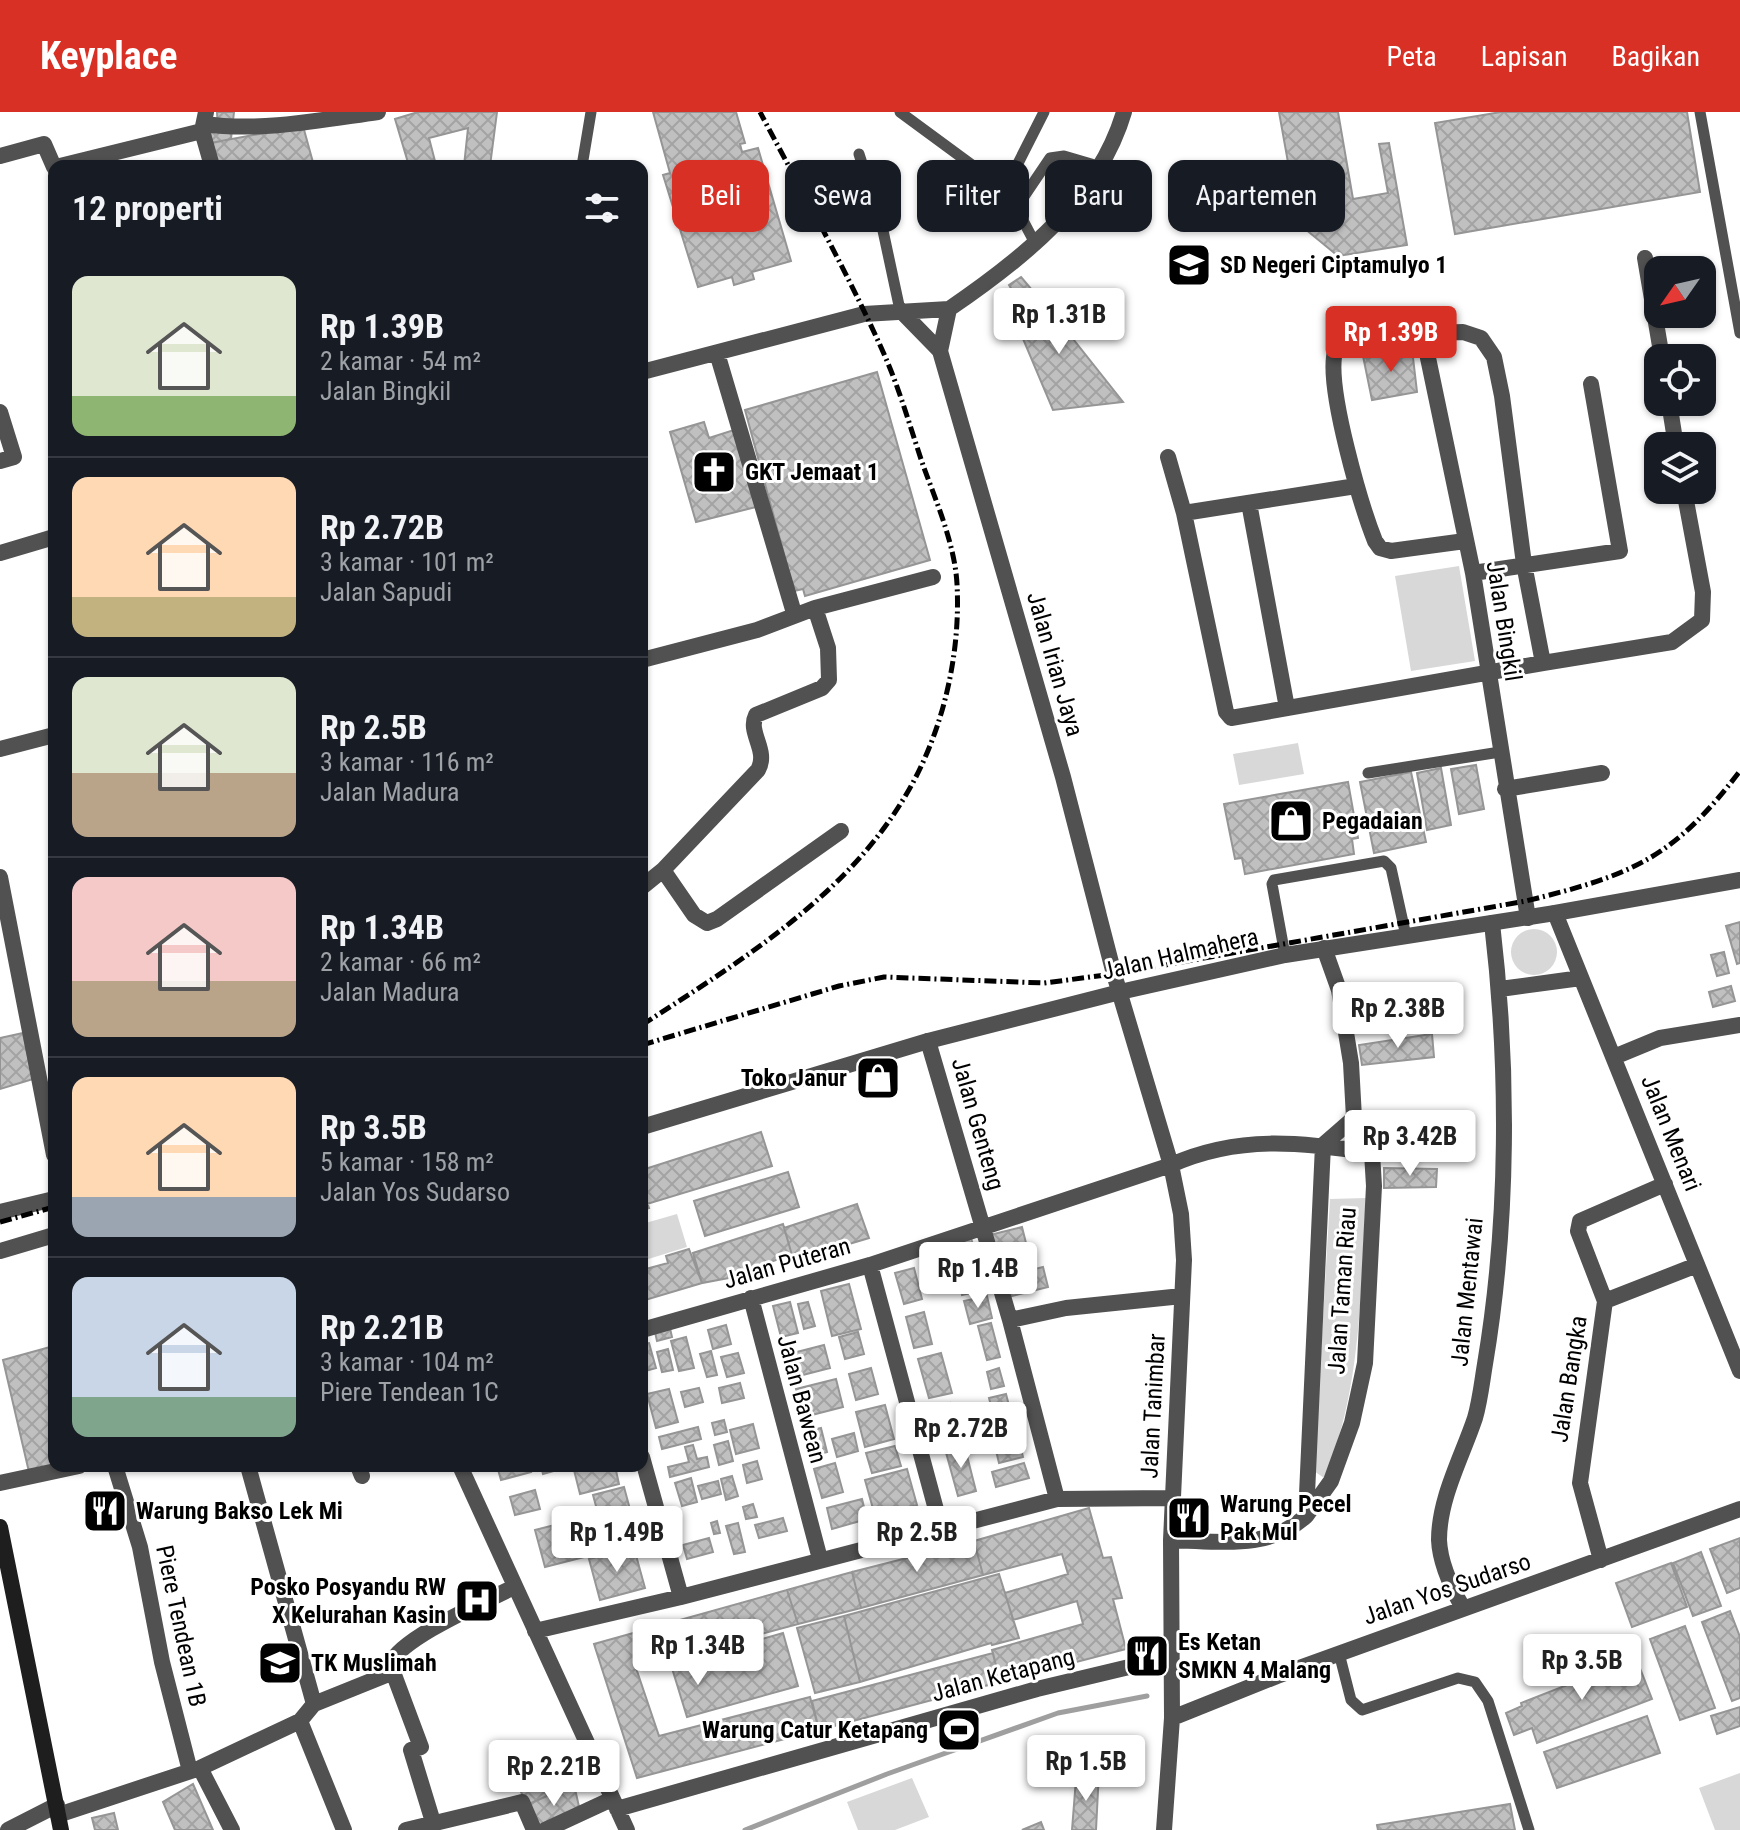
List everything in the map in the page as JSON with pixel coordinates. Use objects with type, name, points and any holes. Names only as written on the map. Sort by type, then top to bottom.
[{"type":"main road","points":[[0,1527],[59,1817]]},
{"type":"street","points":[[80,160],[204,122],[226,127],[300,123],[378,112]]},
{"type":"street","points":[[1101,160],[1124,112]]},
{"type":"street","points":[[204,122],[211,160]]},
{"type":"street","points":[[0,156],[44,144],[51,160]]},
{"type":"street","points":[[648,370],[864,314],[949,309],[1036,245],[1048,232]]},
{"type":"street","name":"Jalan Irian Jaya","points":[[940,351],[949,309]]},
{"type":"street","name":"Jalan Irian Jaya","points":[[900,310],[940,351],[1063,777],[1120,992]]},
{"type":"street","name":"Jalan Bingkil","points":[[1423,334],[1473,573],[1505,789],[1528,918]]},
{"type":"street","points":[[1465,541],[1386,551],[1375,541],[1356,486],[1335,384],[1334,354],[1347,336],[1473,334],[1481,338],[1494,357],[1524,564],[1543,663]]},
{"type":"street","points":[[717,353],[794,613]]},
{"type":"street","points":[[1473,573],[1616,554],[1622,546],[1591,384]]},
{"type":"street","points":[[0,412],[14,457],[0,461]]},
{"type":"street","points":[[1168,457],[1184,513],[1228,715],[1236,720],[1488,672],[1672,642],[1702,620],[1703,592],[1687,504]]},
{"type":"street","points":[[1184,513],[1356,486]]},
{"type":"street","points":[[1249,503],[1287,708]]},
{"type":"street","points":[[0,553],[48,539]]},
{"type":"street","points":[[648,658],[757,630],[794,613],[933,577]]},
{"type":"street","points":[[648,882],[758,770],[762,752],[754,728],[756,715],[822,688],[829,680],[828,648],[815,608]]},
{"type":"street","points":[[0,749],[48,737]]},
{"type":"street","points":[[1505,789],[1602,773]]},
{"type":"street","points":[[663,870],[694,915],[707,923],[841,831]]},
{"type":"street","points":[[0,877],[48,1124]]},
{"type":"street","name":"Jalan Halmahera","points":[[648,1125],[928,1041],[1120,992],[1285,955],[1528,918],[1740,880]]},
{"type":"street","name":"Jalan Menari","points":[[1555,913],[1739,1364]]},
{"type":"street","name":"Jalan Mentawai","points":[[1463,1608],[1449,1584],[1439,1540],[1444,1503],[1476,1414],[1491,1328],[1503,1114],[1500,989],[1492,923]]},
{"type":"street","name":"Jalan Taman Riau","points":[[1171,1540],[1262,1540],[1289,1531],[1306,1516],[1331,1481],[1346,1445],[1365,1363],[1372,1153],[1354,1118],[1351,1063],[1339,990],[1324,948]]},
{"type":"street","points":[[1500,989],[1581,978]]},
{"type":"street","name":"Jalan Tanimbar","points":[[1120,992],[1171,1165],[1181,1214],[1182,1296],[1171,1540],[1172,1718],[1164,1830]]},
{"type":"street","points":[[1614,1057],[1660,1038],[1740,1025]]},
{"type":"street","name":"Jalan Genteng","points":[[928,1041],[1010,1320],[1057,1499]]},
{"type":"street","points":[[1323,1145],[1354,1118]]},
{"type":"street","name":"Jalan Puteran","points":[[648,1328],[870,1265],[1171,1165],[1205,1150],[1239,1145],[1323,1145]]},
{"type":"street","points":[[1323,1145],[1372,1153]]},
{"type":"street","name":"Jalan Taman Riau","points":[[1306,1516],[1323,1145]]},
{"type":"street","points":[[1605,1301],[1578,1231],[1580,1221],[1665,1184]]},
{"type":"street","points":[[0,1212],[48,1200]]},
{"type":"street","points":[[0,1251],[48,1237]]},
{"type":"street","points":[[870,1265],[941,1528]]},
{"type":"street","name":"Jalan Bangka","points":[[1601,1560],[1580,1483],[1605,1301],[1697,1265]]},
{"type":"street","points":[[1010,1320],[1066,1308],[1182,1296]]},
{"type":"street","name":"Jalan Bawean","points":[[751,1298],[820,1559]]},
{"type":"street","points":[[0,1483],[51,1472]]},
{"type":"street","name":"Piere Tendean 1B","points":[[117,1472],[140,1547],[162,1662],[195,1770],[232,1830]]},
{"type":"street","points":[[250,1472],[314,1704]]},
{"type":"street","points":[[463,1472],[627,1830]]},
{"type":"street","points":[[646,1472],[681,1597]]},
{"type":"street","points":[[535,1631],[681,1597],[1057,1499],[1173,1498]]},
{"type":"street","name":"Jalan Yos Sudarso","points":[[1172,1718],[1339,1653],[1740,1509]]},
{"type":"street","points":[[433,1822],[411,1750],[421,1747],[391,1673],[394,1655],[514,1587]]},
{"type":"street","name":"Jalan Ketapang","points":[[545,1830],[615,1804],[1021,1693],[1171,1657]]},
{"type":"street","points":[[8,1830],[59,1817],[195,1770],[300,1721],[314,1704],[391,1673]]},
{"type":"street","points":[[300,1721],[344,1830]]},
{"type":"street","points":[[406,1830],[522,1802],[534,1830]]},
{"type":"lane","points":[[583,160],[591,112]]},
{"type":"lane","points":[[900,112],[965,160]]},
{"type":"lane","points":[[1020,160],[1044,112]]},
{"type":"lane","points":[[1700,112],[1740,333]]},
{"type":"lane","points":[[859,154],[882,226],[900,310]]},
{"type":"lane","points":[[1049,160],[1064,156],[1078,160]]},
{"type":"lane","points":[[1029,189],[1045,165]]},
{"type":"lane","points":[[1028,232],[1036,245]]},
{"type":"lane","points":[[1368,773],[1500,752]]},
{"type":"lane","points":[[1285,955],[1272,884],[1274,880],[1384,861],[1391,868],[1406,936]]},
{"type":"lane","points":[[1339,1653],[1351,1700],[1362,1710],[1458,1678],[1475,1682],[1488,1701],[1529,1830]]},
{"type":"shaded area","points":[[1459,566],[1475,661],[1411,671],[1395,576]]},
{"type":"shaded area","points":[[1298,743],[1304,774],[1239,785],[1233,754]]},
{"type":"shaded area","points":[[1534,929],[1550,936],[1557,952],[1550,968],[1534,975],[1518,968],[1511,952],[1518,936]]},
{"type":"shaded area","points":[[1366,1198],[1352,1375],[1346,1410],[1324,1478],[1314,1471],[1330,1199]]},
{"type":"shaded area","points":[[677,1214],[687,1247],[648,1259],[648,1222]]},
{"type":"shaded area","points":[[1740,1773],[1740,1830],[1715,1830],[1699,1788]]},
{"type":"shaded area","points":[[912,1778],[929,1817],[895,1830],[858,1830],[847,1802]]},
{"type":"building","points":[[217,112],[234,112],[231,139],[212,143],[210,132],[218,131]]},
{"type":"building","points":[[418,112],[497,112],[491,160],[465,160],[468,128],[429,138],[435,160],[407,160],[395,119]]},
{"type":"building","points":[[653,112],[736,112],[745,143],[740,144],[742,152],[758,148],[762,160],[672,160],[672,204],[663,175],[670,173]]},
{"type":"building","points":[[1279,112],[1338,112],[1353,199],[1388,193],[1379,144],[1389,143],[1407,245],[1338,256],[1309,232],[1345,232],[1345,160],[1288,160]]},
{"type":"building","points":[[1501,112],[1687,112],[1700,192],[1455,234],[1435,123]]},
{"type":"building","points":[[303,126],[312,160],[215,160],[210,143]]},
{"type":"building","points":[[769,186],[791,261],[752,272],[754,279],[734,285],[732,277],[698,287],[681,232],[769,232]]},
{"type":"building","points":[[1021,277],[1123,402],[1053,410],[1013,315],[1023,308],[1009,285]]},
{"type":"building","points":[[1412,349],[1417,392],[1372,400],[1363,356]]},
{"type":"building","points":[[877,372],[930,560],[805,596],[803,589],[794,591],[745,410]]},
{"type":"building","name":"GKT Jemaat 1","points":[[704,422],[709,438],[734,430],[756,507],[696,522],[670,432]]},
{"type":"building","points":[[1476,765],[1484,809],[1459,814],[1451,769]]},
{"type":"building","points":[[1441,768],[1451,825],[1427,830],[1417,773]]},
{"type":"building","points":[[1411,772],[1426,842],[1374,853],[1360,782]]},
{"type":"building","name":"Pegadaian","points":[[1348,782],[1358,838],[1352,839],[1354,854],[1245,874],[1242,858],[1235,859],[1224,804]]},
{"type":"building","points":[[1740,922],[1740,963],[1737,964],[1726,926]]},
{"type":"building","points":[[1724,952],[1729,973],[1717,976],[1711,955]]},
{"type":"building","points":[[1731,986],[1735,1001],[1713,1007],[1709,992]]},
{"type":"building","points":[[23,1033],[33,1079],[0,1089],[0,1038]]},
{"type":"building","points":[[1432,1034],[1434,1057],[1362,1065],[1359,1045]]},
{"type":"building","points":[[761,1132],[772,1166],[648,1204],[648,1168]]},
{"type":"building","points":[[1384,1168],[1437,1169],[1436,1187],[1384,1188]]},
{"type":"building","points":[[788,1172],[799,1207],[705,1236],[694,1201]]},
{"type":"building","points":[[857,1204],[869,1238],[789,1262],[788,1256],[792,1255],[784,1228]]},
{"type":"building","points":[[783,1224],[792,1255],[728,1275],[729,1278],[702,1283],[693,1253]]},
{"type":"building","points":[[1022,1227],[1028,1251],[997,1259],[990,1235]]},
{"type":"building","points":[[970,1234],[978,1264],[950,1271],[943,1241]]},
{"type":"building","points":[[689,1249],[702,1283],[648,1299],[648,1268],[668,1263],[666,1256]]},
{"type":"building","points":[[979,1267],[984,1290],[962,1295],[957,1273]]},
{"type":"building","points":[[1043,1267],[1048,1287],[1012,1296],[1007,1276]]},
{"type":"building","points":[[914,1268],[922,1299],[904,1304],[895,1273]]},
{"type":"building","points":[[849,1284],[861,1329],[832,1336],[821,1291]]},
{"type":"building","points":[[987,1296],[992,1318],[970,1324],[964,1301]]},
{"type":"building","points":[[790,1302],[798,1333],[781,1337],[773,1306]]},
{"type":"building","points":[[808,1302],[815,1326],[804,1329],[798,1304]]},
{"type":"building","points":[[924,1312],[932,1344],[914,1348],[906,1317]]},
{"type":"building","points":[[991,1323],[1000,1357],[987,1360],[978,1326]]},
{"type":"building","points":[[669,1324],[672,1337],[657,1341],[654,1328]]},
{"type":"building","points":[[726,1325],[731,1344],[713,1349],[708,1330]]},
{"type":"building","points":[[858,1332],[864,1354],[845,1359],[839,1337]]},
{"type":"building","points":[[686,1337],[694,1368],[679,1371],[671,1341]]},
{"type":"building","points":[[648,1343],[656,1368],[648,1370]]},
{"type":"building","points":[[824,1345],[830,1368],[795,1377],[789,1354]]},
{"type":"building","points":[[48,1348],[48,1467],[29,1472],[3,1360]]},
{"type":"building","points":[[668,1349],[673,1370],[662,1372],[657,1352]]},
{"type":"building","points":[[711,1351],[717,1375],[707,1377],[700,1354]]},
{"type":"building","points":[[738,1353],[744,1373],[727,1377],[721,1357]]},
{"type":"building","points":[[941,1353],[952,1393],[929,1398],[918,1359]]},
{"type":"building","points":[[871,1368],[878,1394],[856,1400],[849,1374]]},
{"type":"building","points":[[999,1368],[1004,1386],[991,1389],[987,1372]]},
{"type":"building","points":[[836,1379],[843,1407],[804,1417],[796,1389]]},
{"type":"building","points":[[740,1383],[744,1398],[722,1403],[719,1388]]},
{"type":"building","points":[[699,1388],[703,1402],[685,1407],[681,1392]]},
{"type":"building","points":[[669,1389],[678,1422],[656,1428],[648,1394]]},
{"type":"building","points":[[1006,1394],[1014,1425],[997,1429],[989,1398]]},
{"type":"building","points":[[950,1403],[958,1434],[940,1439],[932,1407]]},
{"type":"building","points":[[885,1405],[894,1439],[865,1447],[856,1412]]},
{"type":"building","points":[[724,1420],[727,1432],[715,1435],[712,1423]]},
{"type":"building","points":[[753,1424],[759,1448],[736,1454],[730,1430]]},
{"type":"building","points":[[698,1427],[701,1439],[662,1449],[659,1437]]},
{"type":"building","points":[[821,1428],[827,1452],[812,1456],[805,1432]]},
{"type":"building","points":[[1017,1432],[1023,1457],[999,1463],[993,1438]]},
{"type":"building","points":[[854,1433],[858,1451],[837,1457],[832,1439]]},
{"type":"building","points":[[728,1441],[733,1461],[719,1465],[714,1445]]},
{"type":"building","points":[[964,1444],[976,1491],[958,1496],[945,1449]]},
{"type":"building","points":[[693,1445],[697,1459],[707,1457],[709,1467],[670,1477],[668,1467],[689,1462],[685,1447]]},
{"type":"building","points":[[895,1446],[901,1466],[872,1473],[866,1453]]},
{"type":"building","points":[[757,1461],[762,1479],[747,1483],[743,1465]]},
{"type":"building","points":[[835,1463],[843,1492],[822,1498],[814,1469]]},
{"type":"building","points":[[1024,1463],[1029,1478],[996,1487],[992,1472]]},
{"type":"building","points":[[907,1469],[917,1505],[875,1516],[865,1480]]},
{"type":"building","points":[[499,1472],[531,1472],[501,1480]]},
{"type":"building","points":[[574,1472],[616,1472],[619,1484],[580,1494]]},
{"type":"building","points":[[732,1476],[738,1496],[726,1500],[721,1479]]},
{"type":"building","points":[[691,1478],[697,1502],[682,1506],[675,1483]]},
{"type":"building","points":[[718,1481],[721,1494],[702,1499],[698,1486]]},
{"type":"building","points":[[624,1487],[631,1513],[600,1521],[593,1495]]},
{"type":"building","points":[[535,1490],[540,1509],[515,1515],[510,1497]]},
{"type":"building","points":[[862,1499],[867,1519],[832,1529],[827,1508]]},
{"type":"building","points":[[753,1504],[757,1517],[746,1519],[743,1507]]},
{"type":"building","points":[[1089,1508],[1103,1558],[1111,1557],[1122,1598],[1113,1599],[1126,1649],[1000,1682],[992,1650],[1083,1624],[1077,1601],[1013,1620],[1005,1593],[1068,1574],[1062,1554],[983,1575],[974,1541]]},
{"type":"building","points":[[582,1518],[592,1555],[545,1567],[535,1530]]},
{"type":"building","points":[[783,1518],[787,1531],[759,1538],[755,1525]]},
{"type":"building","points":[[717,1521],[720,1533],[714,1534],[711,1523]]},
{"type":"building","points":[[738,1523],[745,1552],[734,1554],[726,1526]]},
{"type":"building","points":[[628,1525],[633,1544],[617,1548],[612,1529]]},
{"type":"building","points":[[709,1538],[713,1552],[687,1559],[683,1545]]},
{"type":"building","points":[[1740,1538],[1740,1588],[1727,1593],[1710,1549]]},
{"type":"building","points":[[974,1541],[983,1575],[861,1608],[852,1572]]},
{"type":"building","points":[[634,1548],[645,1588],[600,1600],[589,1559]]},
{"type":"building","points":[[1701,1552],[1721,1606],[1693,1616],[1673,1563]]},
{"type":"building","points":[[1671,1563],[1687,1607],[1632,1627],[1616,1583]]},
{"type":"building","points":[[852,1572],[861,1608],[798,1624],[787,1590]]},
{"type":"building","points":[[999,1574],[1019,1638],[991,1643],[860,1682],[844,1616]]},
{"type":"building","points":[[787,1590],[798,1624],[636,1668],[659,1736],[810,1697],[819,1730],[637,1778],[594,1644]]},
{"type":"building","points":[[1730,1611],[1740,1637],[1740,1698],[1732,1701],[1702,1622]]},
{"type":"building","points":[[844,1616],[860,1682],[815,1693],[797,1628]]},
{"type":"building","points":[[1685,1626],[1715,1708],[1680,1720],[1650,1639]]},
{"type":"building","points":[[783,1633],[798,1686],[687,1717],[671,1665]]},
{"type":"building","points":[[993,1653],[1000,1682],[819,1730],[812,1701]]},
{"type":"building","points":[[1636,1658],[1652,1699],[1537,1743],[1532,1728],[1514,1735],[1506,1713],[1522,1706],[1521,1703]]},
{"type":"building","points":[[1740,1707],[1740,1726],[1717,1734],[1711,1716]]},
{"type":"building","points":[[1647,1716],[1660,1753],[1557,1788],[1544,1752]]},
{"type":"building","points":[[562,1760],[573,1784],[527,1805],[516,1781]]},
{"type":"building","points":[[1099,1771],[1096,1830],[1072,1830],[1076,1779]]},
{"type":"building","points":[[193,1784],[213,1830],[175,1830],[163,1802]]},
{"type":"building","points":[[569,1786],[571,1791],[575,1789],[580,1811],[539,1830],[527,1805]]},
{"type":"building","points":[[1510,1804],[1515,1830],[1378,1830],[1377,1825]]},
{"type":"building","points":[[114,1813],[118,1830],[95,1830],[92,1818]]},
{"type":"building","points":[[1041,1822],[1044,1830],[1022,1830]]},
{"type":"waterway","points":[[745,1830],[887,1774],[1058,1713],[1147,1696]]},
{"type":"railway","points":[[648,1021],[784,928],[848,870],[876,838],[901,803],[927,753],[946,698],[956,641],[957,584],[953,555],[895,382],[855,292],[760,112]]},
{"type":"railway","points":[[648,1043],[839,986],[884,977],[1044,983],[1114,974],[1563,892],[1647,860],[1693,825],[1740,771]]},
{"type":"railway","points":[[0,1222],[48,1209]]},
{"type":"place","name":"SD Negeri Ciptamulyo 1","points":[[1189,265]]},
{"type":"place","name":"GKT Jemaat 1","points":[[714,472]]},
{"type":"place","name":"Pegadaian","points":[[1291,821]]},
{"type":"place","name":"Toko Janur","points":[[878,1078]]},
{"type":"place","name":"Warung Bakso Lek Mi","points":[[105,1511]]},
{"type":"place","name":"Warung Pecel Pak Mul","points":[[1189,1518]]},
{"type":"place","name":"Posko Posyandu RW X Kelurahan Kasin","points":[[477,1601]]},
{"type":"place","name":"Es Ketan SMKN 4 Malang","points":[[1147,1656]]},
{"type":"place","name":"TK Muslimah","points":[[280,1663]]},
{"type":"place","name":"Warung Catur Ketapang","points":[[959,1730]]}]
